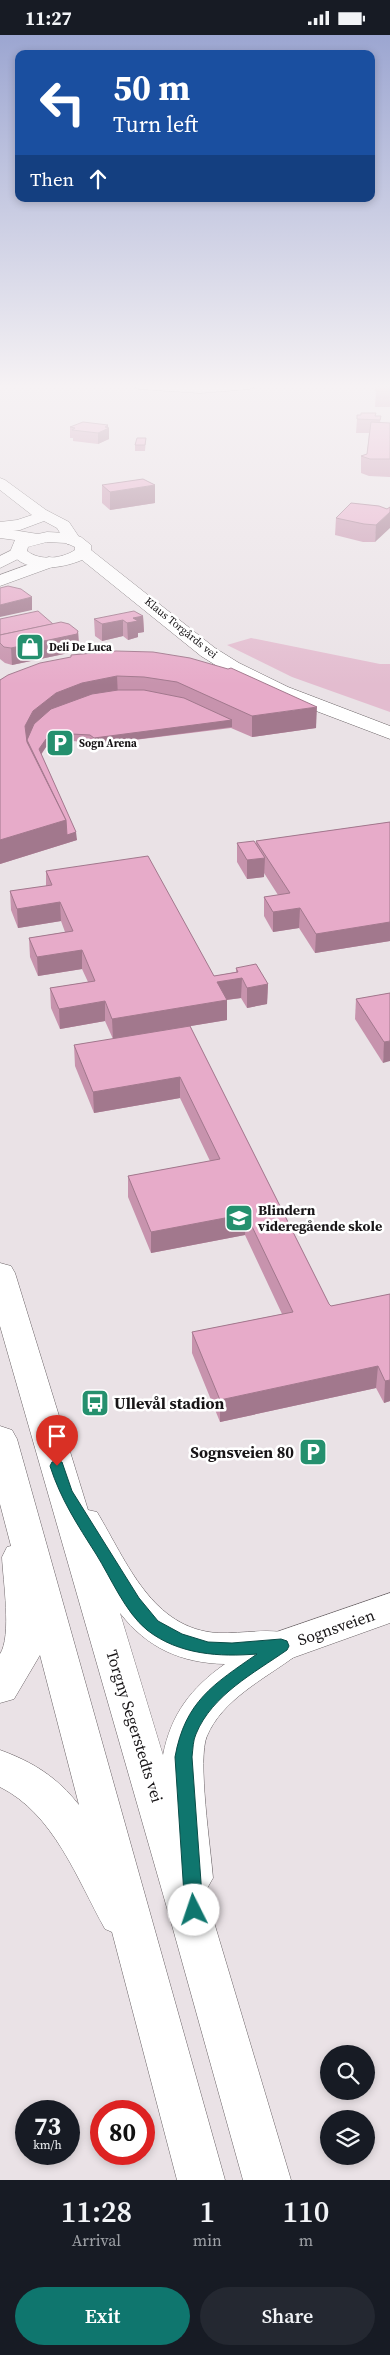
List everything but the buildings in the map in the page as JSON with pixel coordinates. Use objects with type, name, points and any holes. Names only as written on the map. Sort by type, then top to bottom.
[{"type":"main road","name":"Klaus Torgårds vei","points":[[3,485],[41,515],[63,525],[78,546],[112,576],[133,589],[208,652],[232,667],[281,691],[390,733]]},
{"type":"main road","points":[[0,527],[20,525],[41,515],[43,522],[37,539]]},
{"type":"main road","points":[[0,533],[37,539]]},
{"type":"main road","points":[[0,563],[17,552],[21,544],[37,539],[57,537],[78,546],[74,558],[53,562],[0,581]]},
{"type":"main road","name":"Klaus Torgårds vei","points":[[0,545],[32,560],[53,562],[112,576]]},
{"type":"main road","name":"Torgny Segerstedts vei","points":[[0,1273],[268,2180]]},
{"type":"main road","points":[[0,1439],[201,2180]]},
{"type":"main road","points":[[65,1492],[134,1603],[152,1625],[177,1640],[208,1648],[232,1649],[281,1646]]},
{"type":"main road","points":[[0,1687],[22,1652],[24,1631],[18,1506]]},
{"type":"main road","name":"Sognsveien","points":[[281,1646],[390,1608]]},
{"type":"main road","points":[[195,1929],[183,1757],[187,1733],[205,1705],[220,1689],[281,1646]]},
{"type":"main road","points":[[0,1768],[25,1779],[44,1794],[56,1809],[74,1833],[139,1949]]},
{"type":"shaded area","points":[[251,638],[380,664],[390,664],[390,712],[292,677],[227,645]]},
{"type":"place","name":"Deli De Luca","points":[[30,647]]},
{"type":"place","name":"Sogn Arena","points":[[60,743]]},
{"type":"place","name":"Blindern videregående skole","points":[[239,1218]]},
{"type":"place","name":"Ullevål stadion","points":[[95,1403]]},
{"type":"place","name":"Sognsveien 80","points":[[313,1452]]},
{"type":"route","points":[[57,1466],[65,1492],[134,1603],[152,1625],[177,1640],[208,1648],[232,1649],[281,1646],[237,1675],[220,1689],[205,1705],[187,1733],[183,1757],[194,1910]]}]
